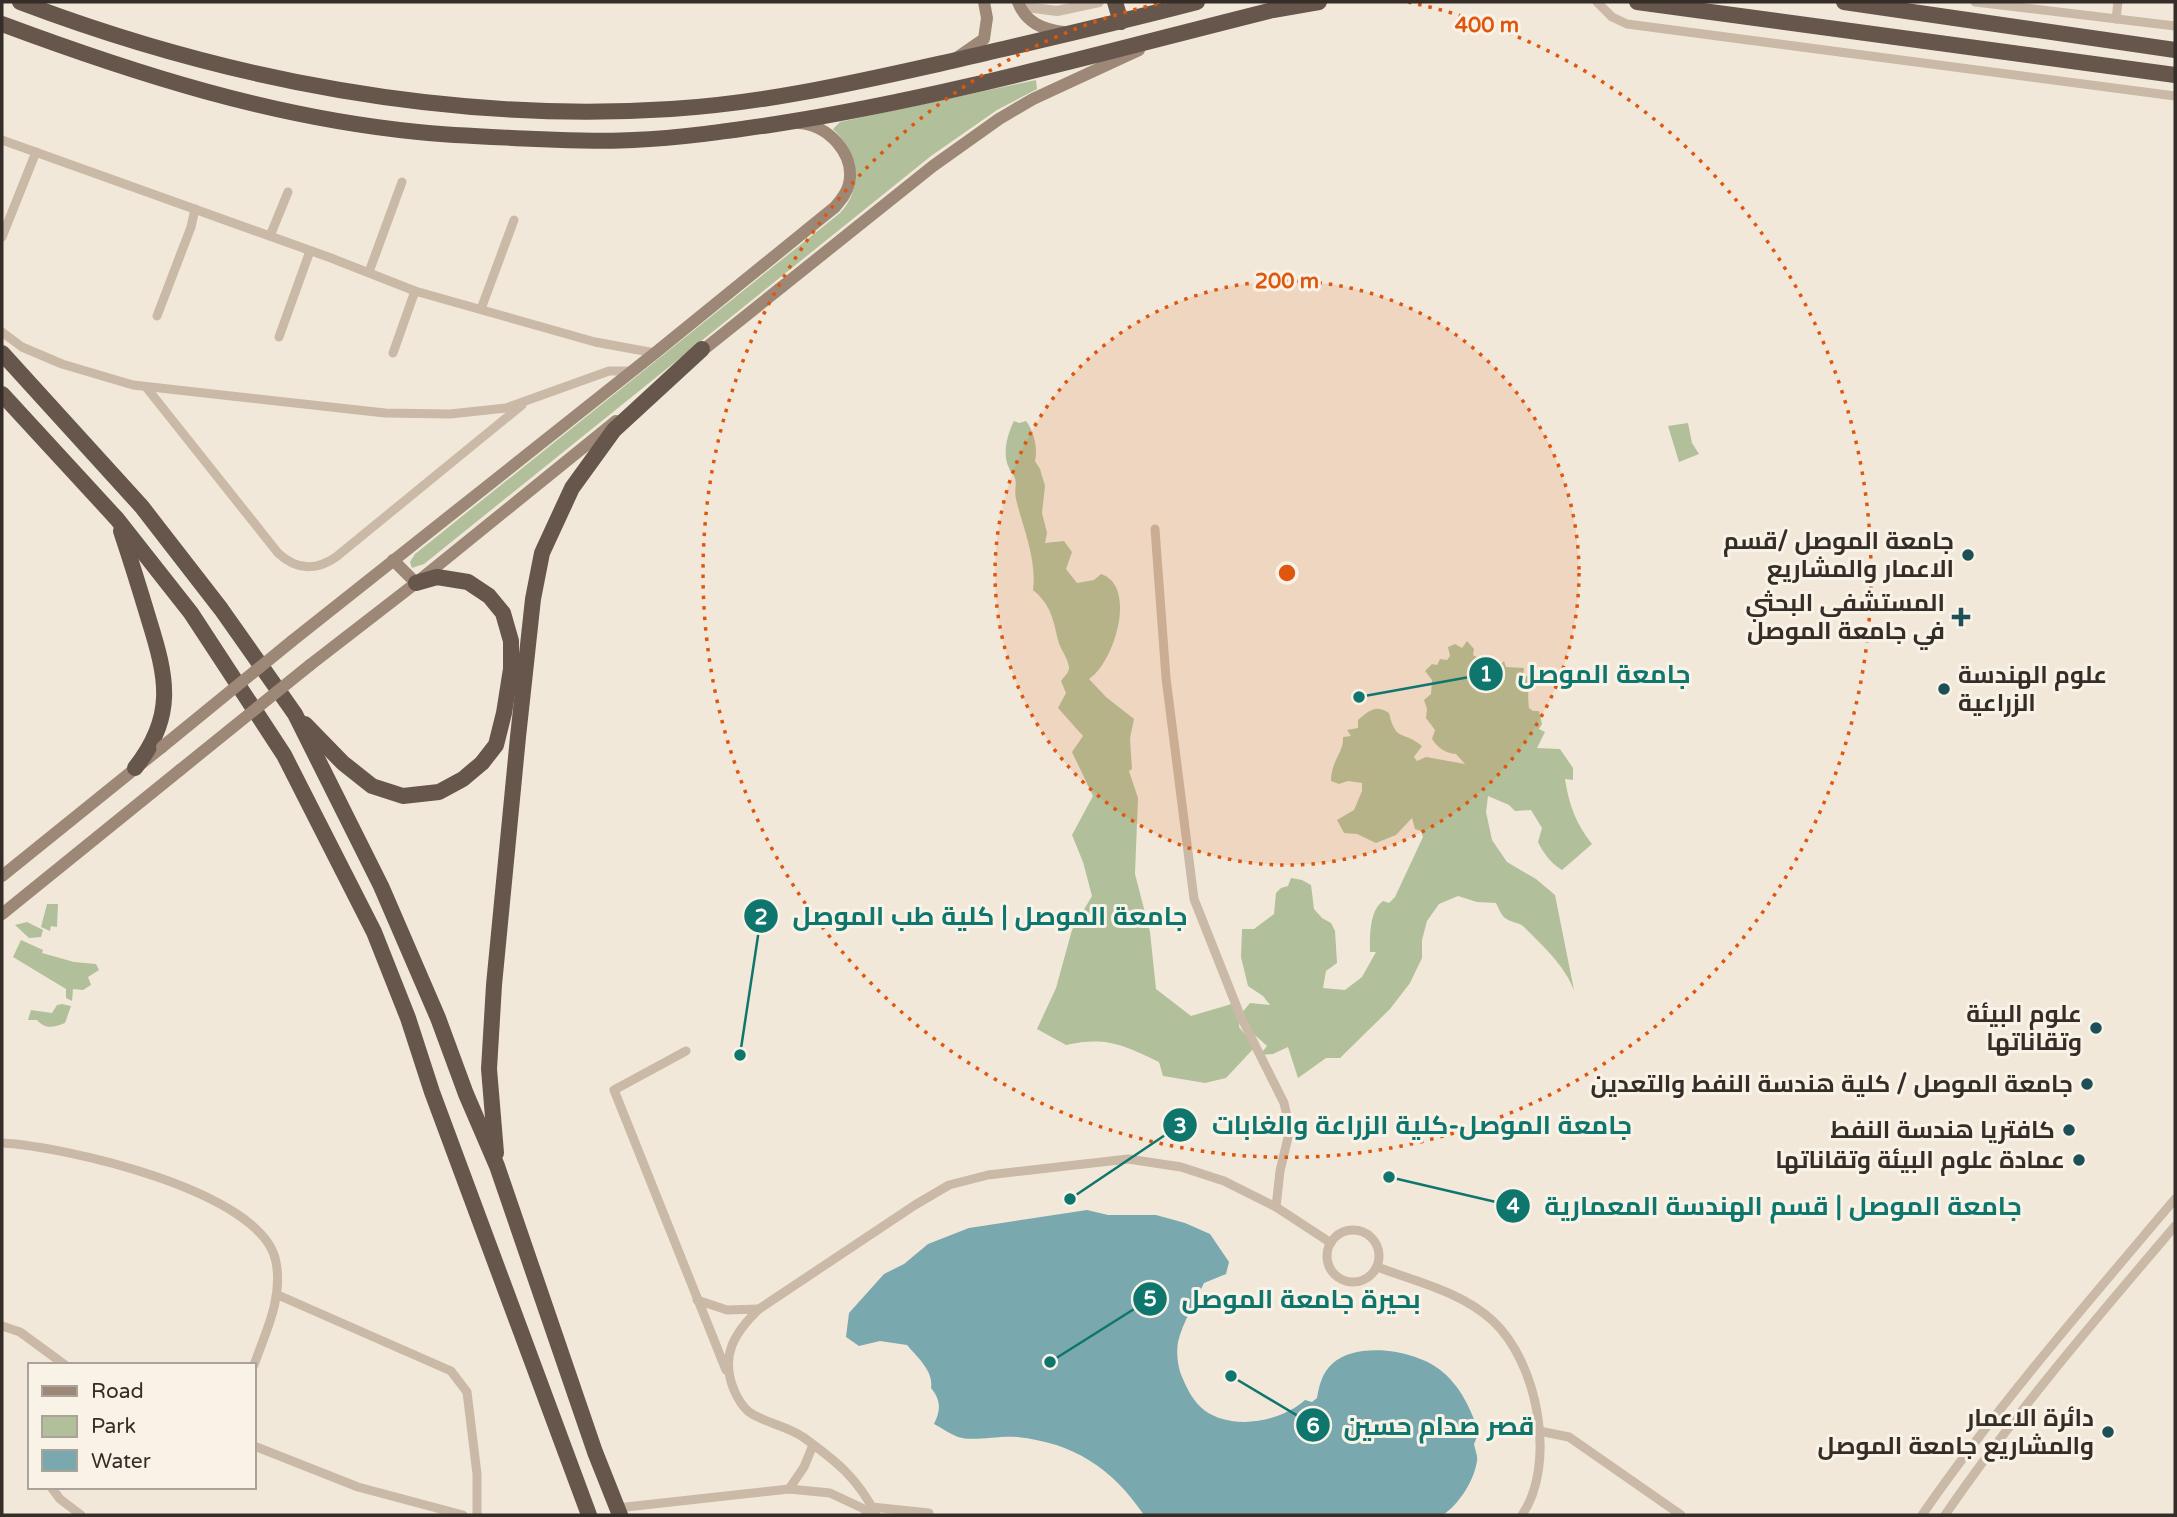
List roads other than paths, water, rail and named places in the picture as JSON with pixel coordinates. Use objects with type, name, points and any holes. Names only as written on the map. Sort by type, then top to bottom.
[{"type":"highway","points":[[20,2],[150,47],[306,84],[356,93],[472,106],[596,110],[671,109],[824,90],[1197,2]]},
{"type":"highway","points":[[1115,2],[1121,22]]},
{"type":"highway","points":[[2,24],[140,73],[301,114],[417,132],[597,141],[669,138],[770,125],[917,98],[1315,2]]},
{"type":"highway","points":[[1637,2],[2175,75]]},
{"type":"highway","points":[[1844,2],[2175,50]]},
{"type":"highway","points":[[2090,63],[2094,39]]},
{"type":"highway","points":[[596,110],[597,141]]},
{"type":"highway","points":[[497,1166],[489,1069],[494,985],[519,723],[533,599],[542,553],[572,488],[614,430],[702,349]]},
{"type":"highway","points":[[2,353],[142,506],[221,608],[295,713],[343,763],[372,786],[403,796],[439,792],[463,779],[482,764],[496,745],[505,713],[510,678],[510,641],[503,613],[489,596],[468,582],[437,577],[416,583]]},
{"type":"highway","points":[[14,406],[32,384]]},
{"type":"highway","points":[[2,394],[117,519],[191,613],[284,755],[374,932],[408,1017],[432,1092],[589,1515]]},
{"type":"highway","points":[[117,519],[166,680],[165,699],[156,734],[147,753],[135,768]]},
{"type":"highway","points":[[295,713],[381,886],[438,1018],[466,1094],[497,1166],[595,1452],[619,1512]]},
{"type":"main road","points":[[953,61],[984,39],[987,18],[984,2]]},
{"type":"main road","points":[[1018,4],[1028,20],[1045,30],[1074,33]]},
{"type":"main road","points":[[2,914],[933,166],[999,119],[1033,99],[1073,79],[1177,36]]},
{"type":"main road","points":[[2,876],[835,207],[844,197],[849,185],[850,171],[848,159],[833,138],[814,126],[802,123],[770,125]]},
{"type":"main road","points":[[393,560],[416,583]]},
{"type":"street","points":[[1018,4],[1057,11],[1099,2]]},
{"type":"street","points":[[1597,2],[1612,17],[1627,24],[2175,96]]},
{"type":"street","points":[[1975,2],[2048,6],[2116,19],[2175,26]]},
{"type":"street","points":[[2116,19],[2118,2]]},
{"type":"street","points":[[2,140],[415,291],[595,342],[655,353]]},
{"type":"street","points":[[2,237],[36,152]]},
{"type":"street","points":[[369,272],[402,182]]},
{"type":"street","points":[[270,236],[288,192]]},
{"type":"street","points":[[157,316],[191,227],[195,209]]},
{"type":"street","points":[[481,309],[514,220]]},
{"type":"street","points":[[279,337],[310,251]]},
{"type":"street","points":[[393,353],[415,291]]},
{"type":"street","points":[[2,332],[22,347],[62,364],[107,379],[146,387],[407,415],[486,411],[524,403],[609,371],[632,372]]},
{"type":"street","points":[[146,387],[278,553],[293,564],[311,567],[320,566],[336,557],[524,403]]},
{"type":"street","points":[[1155,529],[1166,678],[1194,899],[1242,1021],[1284,1103],[1290,1129],[1280,1171],[1276,1207]]},
{"type":"street","points":[[686,1051],[614,1090],[697,1300],[736,1394],[748,1411],[801,1436],[836,1462],[861,1487],[873,1513]]},
{"type":"street","points":[[2,1143],[26,1144],[144,1171],[224,1205],[260,1231],[276,1259],[278,1295],[255,1363]]},
{"type":"street","points":[[727,1372],[732,1345],[746,1322],[759,1309],[949,1185],[988,1175],[1128,1159],[1181,1167],[1224,1181],[1276,1207],[1331,1243]]},
{"type":"street","points":[[1922,1515],[2016,1388],[2175,1199]]},
{"type":"street","points":[[1945,1515],[1979,1465],[2069,1350],[2175,1226]]},
{"type":"street","points":[[1344,1232],[1361,1232],[1369,1236],[1378,1250],[1377,1267],[1365,1279],[1348,1281],[1340,1278],[1329,1266],[1331,1243],[1344,1232]]},
{"type":"street","points":[[1377,1267],[1466,1302],[1494,1322],[1521,1360],[1536,1401],[1540,1456],[1537,1481],[1522,1515]]},
{"type":"street","points":[[278,1295],[451,1371],[467,1392],[469,1402],[477,1474],[477,1515]]},
{"type":"street","points":[[697,1300],[727,1310],[759,1309]]},
{"type":"street","points":[[2,1326],[20,1332],[62,1363]]},
{"type":"street","points":[[1539,1431],[1569,1437],[1681,1515]]},
{"type":"street","points":[[789,1489],[804,1467],[813,1445]]},
{"type":"street","points":[[256,1447],[358,1487],[463,1515]]},
{"type":"street","points":[[52,1489],[60,1499],[81,1515]]},
{"type":"street","points":[[619,1512],[789,1489],[830,1493],[873,1513],[929,1513]]},
{"type":"water","points":[[1087,1210],[1108,1215],[1156,1215],[1185,1223],[1210,1234],[1229,1262],[1226,1274],[1204,1283],[1177,1347],[1180,1371],[1189,1392],[1200,1407],[1215,1417],[1242,1422],[1256,1421],[1283,1414],[1305,1400],[1312,1402],[1317,1398],[1322,1380],[1332,1364],[1356,1352],[1370,1350],[1400,1353],[1428,1362],[1439,1369],[1459,1390],[1479,1432],[1474,1444],[1477,1457],[1475,1469],[1460,1498],[1443,1515],[1144,1515],[1132,1498],[1105,1471],[1074,1452],[1038,1440],[1017,1437],[964,1438],[934,1424],[939,1405],[931,1388],[930,1376],[907,1345],[880,1341],[859,1346],[846,1337],[849,1313],[884,1274],[904,1264],[928,1244],[969,1228]]},
{"type":"place","name":"جامعة الموصل /قسم الاعمار والمشاريع","points":[[1968,555]]},
{"type":"place","name":"المستشفى البحثي في جامعة الموصل","points":[[1961,617]]},
{"type":"place","name":"علوم الهندسة الزراعية","points":[[1944,689]]},
{"type":"place","name":"جامعة الموصل","points":[[1359,697]]},
{"type":"place","name":"علوم البيئة وتقاناتها","points":[[2096,1028]]},
{"type":"place","name":"جامعة الموصل | كلية طب الموصل","points":[[740,1055]]},
{"type":"place","name":"جامعة الموصل / كلية هندسة النفط والتعدين","points":[[2087,1084]]},
{"type":"place","name":"كافتريا هندسة النفط","points":[[2069,1130]]},
{"type":"place","name":"عمادة علوم البيئة وتقاناتها","points":[[2079,1160]]},
{"type":"place","name":"جامعة الموصل | قسم الهندسة المعمارية","points":[[1389,1177]]},
{"type":"place","name":"جامعة الموصل-كلية الزراعة والغابات","points":[[1070,1199]]},
{"type":"place","name":"بحيرة جامعة الموصل","points":[[1050,1362]]},
{"type":"place","name":"قصر صدام حسين","points":[[1231,1376]]},
{"type":"place","name":"دائرة الاعمار والمشاريع جامعة الموصل","points":[[2108,1432]]}]
